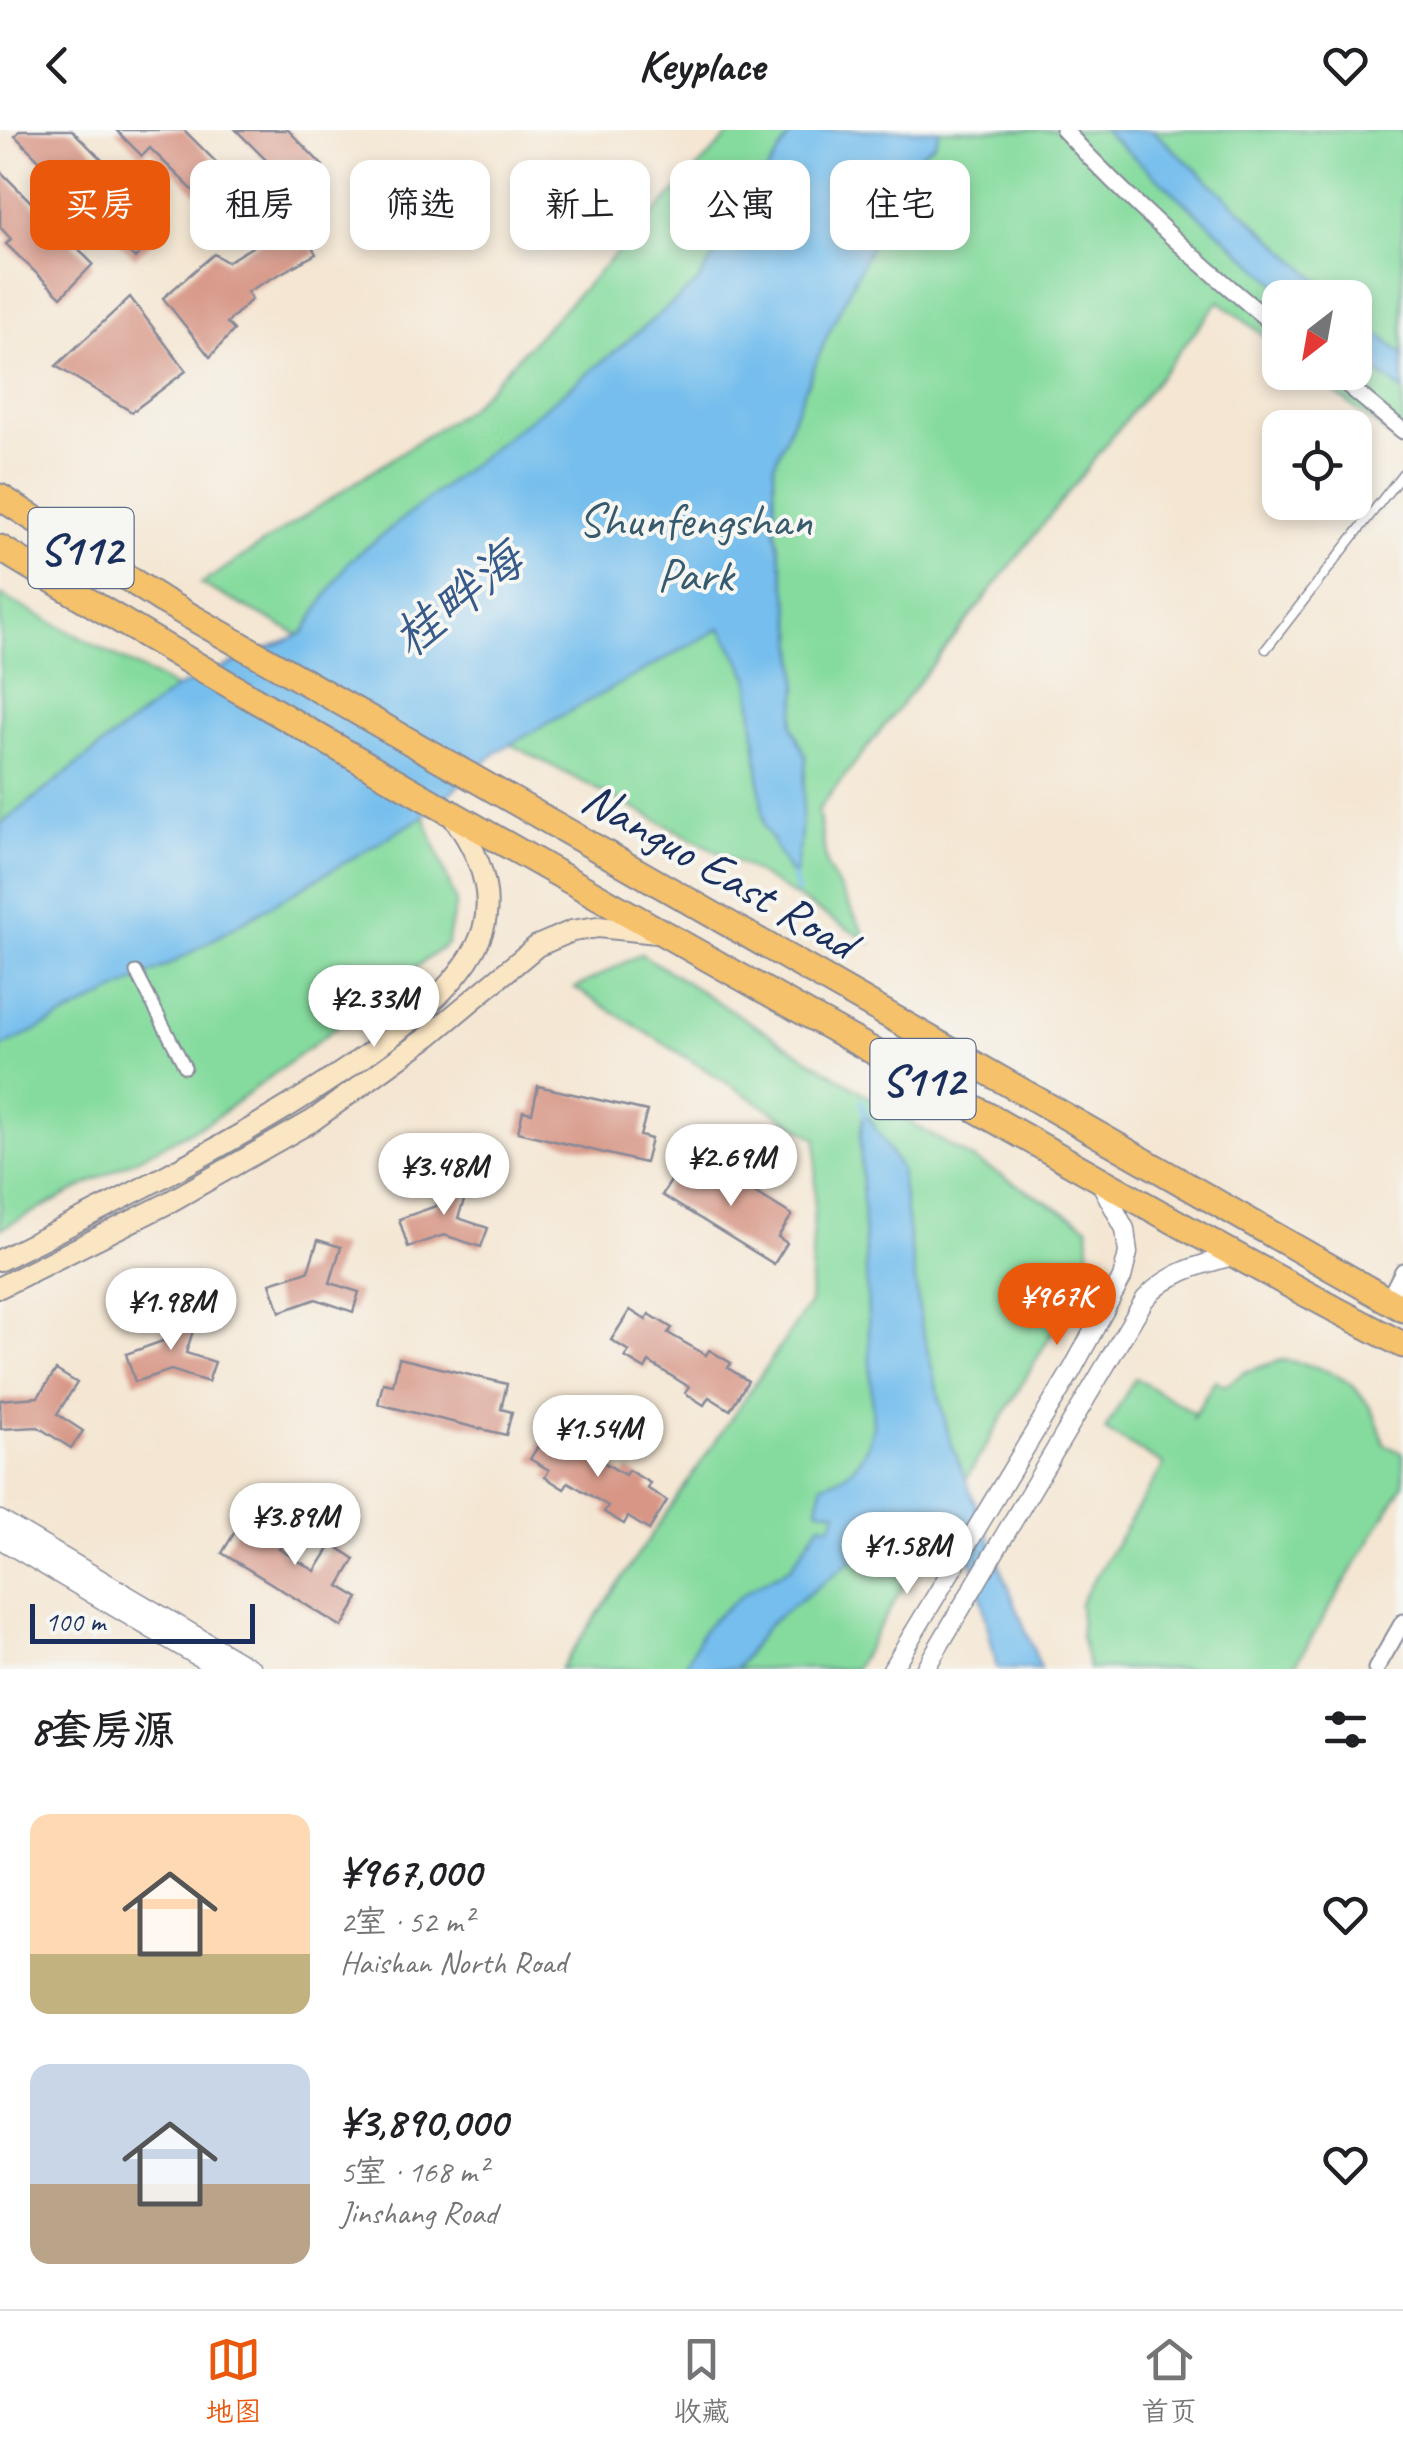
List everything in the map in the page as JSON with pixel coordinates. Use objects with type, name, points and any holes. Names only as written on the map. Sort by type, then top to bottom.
[{"type":"highway","name":"Nanguo East Road","points":[[0,496],[162,600],[1395,1304]]},
{"type":"highway","name":"Nanguo East Road","points":[[0,548],[664,934],[1233,1256],[1403,1345]]},
{"type":"main road","points":[[0,1260],[216,1148],[322,1084],[425,1009],[459,975],[473,952],[487,907],[483,874],[466,836],[446,808]]},
{"type":"main road","points":[[0,1287],[240,1164],[355,1092],[430,1036],[527,954],[554,937],[598,927],[664,934]]},
{"type":"main road","points":[[322,1084],[360,1071],[364,1076],[355,1092]]},
{"type":"street","points":[[1064,130],[1106,176],[1262,315]]},
{"type":"street","points":[[1354,390],[1403,431]]},
{"type":"street","points":[[136,972],[185,1067]]},
{"type":"street","points":[[892,1669],[1072,1370],[1122,1278],[1128,1253],[1125,1229],[1097,1177]]},
{"type":"street","points":[[924,1669],[1145,1299],[1174,1274],[1233,1256]]},
{"type":"street","points":[[1395,1304],[1403,1271]]},
{"type":"street","points":[[0,1520],[252,1669]]},
{"type":"street","points":[[0,1539],[218,1669]]},
{"type":"street","points":[[1376,1669],[1403,1622]]},
{"type":"lane","points":[[1266,649],[1403,473]]},
{"type":"green space","name":"Shunfengshan Park","points":[[734,130],[1403,130],[1403,446],[1372,422],[1372,410],[1357,410],[1332,390],[1372,390],[1372,280],[1262,280],[1262,334],[1219,301],[818,810],[827,866],[869,942],[749,868],[201,584],[469,408],[620,250],[650,250],[650,218],[670,197],[670,250],[810,250],[810,160],[705,160]]},
{"type":"green space","points":[[0,595],[176,688],[0,825]]},
{"type":"green space","points":[[424,816],[456,902],[447,944],[214,1119],[0,1229],[0,1042],[176,961]]},
{"type":"green space","points":[[641,954],[913,1124],[1088,1226],[1090,1268],[855,1669],[560,1669],[810,1303],[817,1139],[575,988]]},
{"type":"green space","points":[[1282,1360],[1319,1368],[1349,1383],[1370,1408],[1384,1444],[1403,1454],[1403,1485],[1293,1669],[1089,1669],[1081,1636],[1080,1602],[1164,1465],[1105,1430],[1135,1378],[1194,1413],[1192,1419],[1215,1380],[1225,1386],[1245,1372]]},
{"type":"water","name":"桂畔海","points":[[793,130],[940,130],[935,143],[913,160],[830,160],[830,250],[869,250],[827,336],[774,465],[775,527],[794,631],[798,690],[792,725],[806,758],[794,880],[764,826],[749,677],[721,628],[498,751],[424,816],[176,961],[0,1048],[0,825],[176,688],[303,633],[348,562],[698,282],[718,250],[810,250],[810,160],[774,160]]},
{"type":"water","points":[[1103,130],[1152,130],[1318,280],[1273,280]]},
{"type":"water","points":[[1372,329],[1403,355],[1403,392],[1372,367]]},
{"type":"water","points":[[864,1110],[900,1168],[921,1324],[950,1440],[1041,1669],[997,1669],[976,1573],[962,1542],[891,1506],[867,1549],[768,1625],[736,1669],[684,1669],[712,1620],[747,1591],[791,1567],[820,1524],[831,1526],[837,1511],[818,1509],[822,1484],[850,1470],[870,1438],[873,1427],[860,1138]]},
{"type":"building","points":[[20,130],[72,130],[102,160],[39,160],[15,136]]},
{"type":"building","points":[[116,130],[184,130],[214,160],[190,160],[190,187],[170,168],[170,160],[162,160],[150,148],[142,156]]},
{"type":"building","points":[[236,130],[288,130],[317,160],[266,160]]},
{"type":"building","points":[[0,171],[30,201],[30,250],[79,250],[93,264],[61,297],[6,244],[11,239],[0,227]]},
{"type":"building","points":[[127,250],[143,250],[135,258]]},
{"type":"building","points":[[247,250],[314,250],[316,254],[247,292],[252,299],[227,323],[234,330],[210,357],[163,298],[214,254],[227,262]]},
{"type":"building","points":[[130,297],[186,371],[132,412],[56,366]]},
{"type":"building","points":[[538,1086],[647,1111],[640,1136],[651,1139],[645,1163],[518,1132],[523,1111],[532,1113]]},
{"type":"building","points":[[697,1157],[792,1215],[778,1237],[787,1243],[774,1264],[662,1195],[674,1176],[682,1181]]},
{"type":"building","points":[[446,1175],[470,1183],[458,1218],[488,1228],[481,1247],[444,1235],[408,1247],[399,1219],[436,1206]]},
{"type":"building","points":[[318,1240],[341,1247],[330,1283],[359,1292],[353,1312],[316,1299],[280,1312],[270,1283],[308,1271]]},
{"type":"building","points":[[173,1310],[197,1318],[186,1353],[215,1362],[208,1382],[171,1370],[135,1382],[126,1354],[163,1341]]},
{"type":"building","points":[[630,1310],[646,1320],[649,1314],[672,1328],[668,1333],[706,1355],[709,1350],[731,1363],[728,1368],[748,1381],[730,1410],[709,1397],[704,1405],[685,1393],[689,1387],[649,1362],[645,1369],[625,1357],[629,1351],[611,1340]]},
{"type":"building","points":[[399,1358],[507,1384],[501,1409],[512,1412],[506,1435],[378,1404],[383,1383],[393,1385]]},
{"type":"building","points":[[56,1370],[77,1383],[57,1414],[83,1431],[71,1448],[38,1427],[1,1429],[0,1400],[38,1397]]},
{"type":"building","points":[[548,1430],[565,1440],[569,1434],[591,1448],[588,1453],[625,1475],[628,1470],[650,1483],[647,1488],[667,1501],[649,1530],[628,1517],[624,1524],[604,1512],[608,1506],[568,1482],[564,1489],[545,1477],[549,1470],[530,1459]]},
{"type":"building","points":[[272,1507],[295,1522],[279,1549],[315,1571],[332,1544],[355,1559],[339,1586],[359,1598],[342,1627],[222,1553],[239,1525],[255,1534]]},
{"type":"waterway","points":[[793,876],[797,892]]},
{"type":"waterway","points":[[862,1101],[865,1115]]}]
